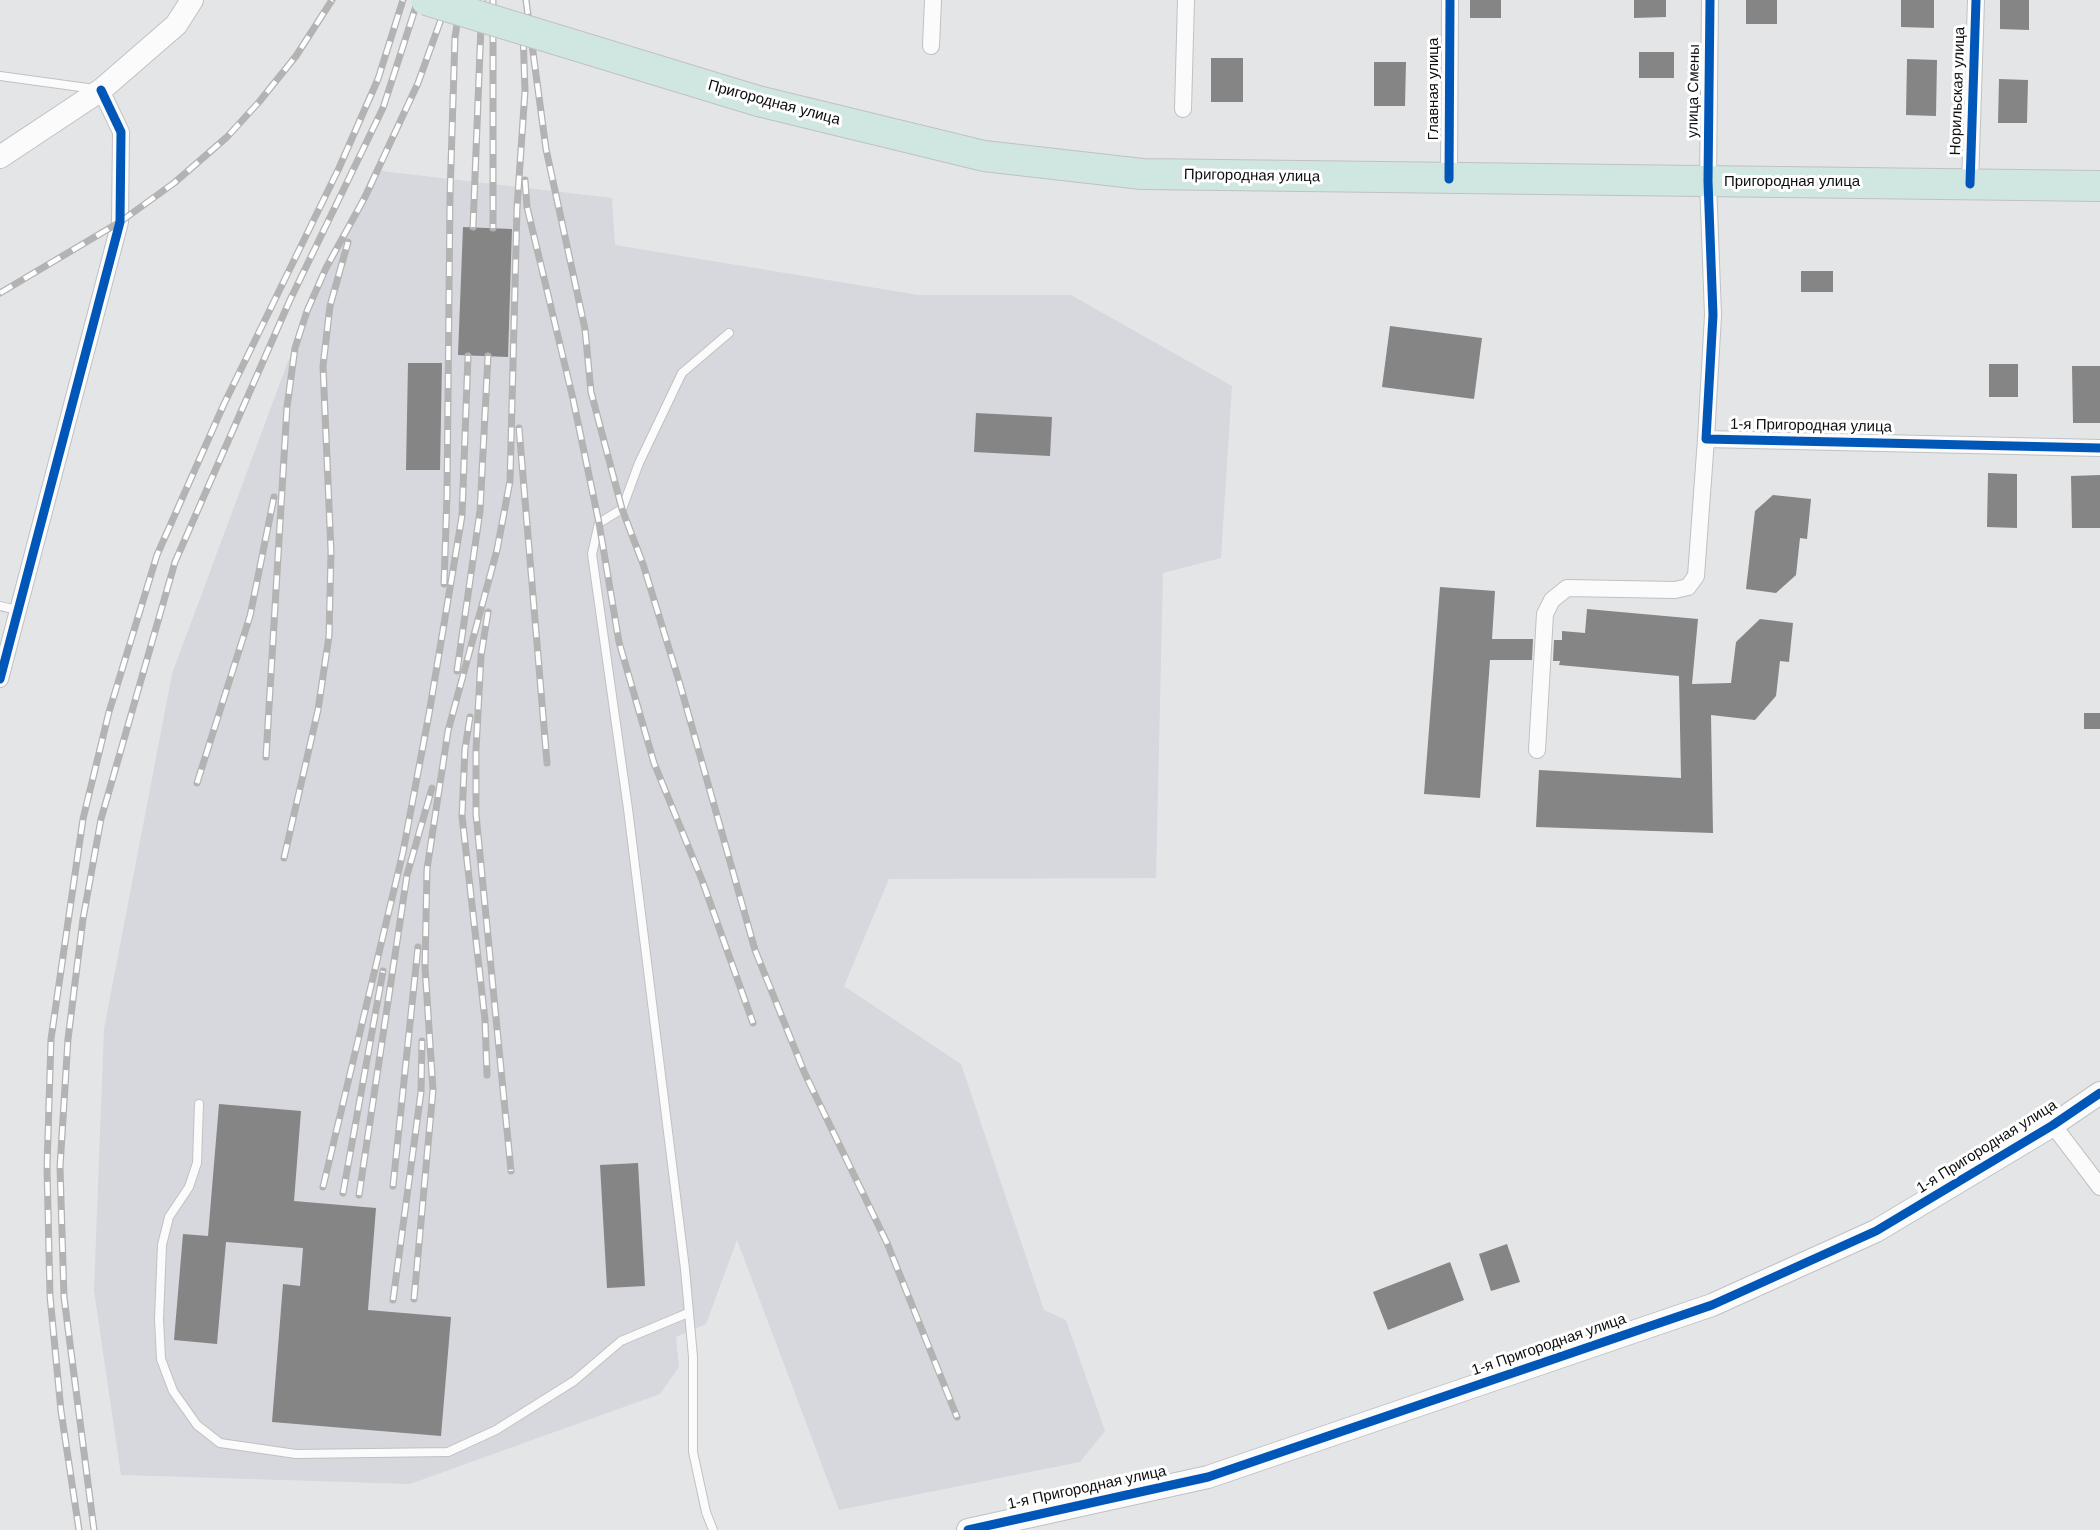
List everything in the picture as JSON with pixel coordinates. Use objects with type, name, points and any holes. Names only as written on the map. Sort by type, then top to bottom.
[{"type":"highway","name":"Пригородная улица","points":[[426,0],[758,101],[984,156],[1142,174],[2100,186]]},
{"type":"street","points":[[0,157],[101,90],[176,25],[192,0]]},
{"type":"street","points":[[931,46],[933,0]]},
{"type":"street","points":[[1184,109],[1186,0]]},
{"type":"street","name":"Главная улица","points":[[1449,0],[1449,179]]},
{"type":"street","name":"улица Смены","points":[[1708,182],[1710,0]]},
{"type":"street","name":"Норильская улица","points":[[1970,184],[1976,0]]},
{"type":"street","points":[[0,679],[120,222],[121,132],[101,90]]},
{"type":"street","points":[[1538,750],[1545,614],[1552,600],[1567,588],[1675,590],[1688,587],[1696,576],[1707,439],[1713,315],[1708,182]]},
{"type":"street","name":"1-я Пригородная улица","points":[[1707,439],[2100,448]]},
{"type":"street","name":"1-я Пригородная улица","points":[[968,1530],[1208,1477],[1712,1305],[1876,1232],[2053,1125],[2100,1093]]},
{"type":"street","points":[[2053,1125],[2100,1187]]},
{"type":"lane","points":[[0,76],[101,90]]},
{"type":"lane","points":[[713,1530],[693,1452],[693,1357],[685,1269],[631,832],[592,554],[599,523],[622,509],[639,463],[682,373],[729,333]]},
{"type":"lane","points":[[0,606],[17,609]]},
{"type":"lane","points":[[199,1104],[197,1163],[189,1187],[169,1217],[162,1245],[159,1319],[161,1359],[173,1391],[197,1425],[220,1443],[296,1454],[448,1452],[496,1430],[574,1381],[621,1341],[688,1313]]},
{"type":"shaded area","points":[[373,170],[612,198],[615,245],[919,295],[1071,295],[1232,386],[1221,558],[1163,573],[1156,878],[889,879],[844,986],[961,1064],[1044,1310],[1066,1320],[1105,1431],[1080,1462],[839,1510],[737,1240],[706,1324],[676,1337],[679,1367],[660,1394],[410,1484],[121,1475],[94,1291],[104,1029],[172,674],[287,364]]},
{"type":"building","points":[[1470,0],[1501,0],[1501,18],[1470,18]]},
{"type":"building","points":[[1634,0],[1666,0],[1666,17],[1634,18]]},
{"type":"building","points":[[1746,0],[1777,0],[1777,24],[1746,24]]},
{"type":"building","points":[[1901,0],[1934,0],[1934,28],[1901,27]]},
{"type":"building","points":[[2000,0],[2029,0],[2029,30],[2000,29]]},
{"type":"building","points":[[1639,52],[1674,52],[1674,78],[1639,78]]},
{"type":"building","points":[[1211,58],[1243,58],[1243,102],[1211,102]]},
{"type":"building","points":[[1907,59],[1937,60],[1936,116],[1906,115]]},
{"type":"building","points":[[1374,62],[1406,62],[1405,106],[1374,106]]},
{"type":"building","points":[[1999,79],[2028,80],[2027,123],[1998,123]]},
{"type":"building","points":[[463,227],[512,229],[508,357],[458,355]]},
{"type":"building","points":[[1801,271],[1833,271],[1833,292],[1801,292]]},
{"type":"building","points":[[1390,326],[1482,338],[1474,399],[1382,387]]},
{"type":"building","points":[[408,363],[442,363],[440,470],[406,470]]},
{"type":"building","points":[[1989,364],[2018,364],[2018,397],[1989,397]]},
{"type":"building","points":[[2072,366],[2100,366],[2100,423],[2073,423]]},
{"type":"building","points":[[976,413],[1052,417],[1050,456],[974,452]]},
{"type":"building","points":[[1988,473],[2017,474],[2017,528],[1987,527]]},
{"type":"building","points":[[2100,475],[2100,528],[2072,528],[2071,476]]},
{"type":"building","points":[[1773,495],[1811,499],[1807,539],[1800,538],[1796,575],[1776,593],[1746,589],[1755,511]]},
{"type":"building","points":[[1440,587],[1495,591],[1492,639],[1533,639],[1532,660],[1490,660],[1480,798],[1424,794]]},
{"type":"building","points":[[1587,609],[1698,619],[1692,684],[1731,683],[1736,642],[1760,619],[1793,623],[1789,662],[1780,661],[1776,696],[1755,720],[1711,715],[1713,833],[1536,827],[1539,770],[1681,778],[1679,676],[1559,665],[1560,661],[1553,661],[1554,640],[1562,640],[1562,631],[1585,633]]},
{"type":"building","points":[[2084,713],[2100,713],[2100,729],[2084,729]]},
{"type":"building","points":[[219,1104],[301,1111],[294,1201],[376,1208],[368,1310],[451,1317],[441,1436],[272,1422],[283,1284],[300,1286],[303,1248],[226,1242],[217,1344],[174,1340],[183,1234],[208,1236]]},
{"type":"building","points":[[638,1163],[645,1286],[607,1288],[600,1165]]},
{"type":"building","points":[[1507,1244],[1520,1282],[1491,1291],[1479,1254]]},
{"type":"building","points":[[1450,1262],[1464,1300],[1388,1330],[1373,1292]]},
{"type":"railway","points":[[0,293],[120,222],[174,183],[227,137],[296,56],[332,0]]},
{"type":"railway","points":[[79,1530],[61,1411],[50,1296],[47,1168],[51,1039],[83,819],[109,712],[157,555],[224,404],[339,168],[378,79],[403,0]]},
{"type":"railway","points":[[94,1530],[64,1297],[60,1167],[68,1039],[83,919],[101,819],[175,562],[290,300],[383,108],[418,0]]},
{"type":"railway","points":[[266,757],[287,407],[295,348],[307,311],[326,268],[365,197],[418,83],[448,0]]},
{"type":"railway","points":[[444,584],[450,196],[455,37],[461,0]]},
{"type":"railway","points":[[473,227],[482,0]]},
{"type":"railway","points":[[493,0],[493,228]]},
{"type":"railway","points":[[526,0],[546,149],[585,329],[591,392],[622,509],[643,564],[679,681],[755,950],[805,1074],[887,1243],[957,1417]]},
{"type":"railway","points":[[414,1299],[433,1090],[425,967],[427,869],[448,731],[497,550],[510,481],[517,208],[525,91],[523,32]]},
{"type":"railway","points":[[525,180],[527,207],[573,399],[599,523],[619,642],[654,763],[702,880],[753,1023]]},
{"type":"railway","points":[[284,858],[318,710],[329,636],[331,552],[323,366],[330,306],[348,242]]},
{"type":"railway","points":[[323,1187],[403,852],[429,714],[462,516],[468,356]]},
{"type":"railway","points":[[457,671],[480,511],[488,356]]},
{"type":"railway","points":[[519,428],[547,763]]},
{"type":"railway","points":[[197,783],[250,616],[274,497]]},
{"type":"railway","points":[[488,612],[481,656],[476,750],[476,814],[511,1171]]},
{"type":"railway","points":[[470,717],[465,749],[462,816],[485,1020],[487,1075]]},
{"type":"railway","points":[[359,1195],[407,875],[432,788]]},
{"type":"railway","points":[[393,1186],[418,947]]},
{"type":"railway","points":[[343,1193],[383,971]]},
{"type":"railway","points":[[393,1300],[421,1092],[422,1041]]},
{"type":"cycle path","points":[[1449,179],[1450,0]]},
{"type":"cycle path","points":[[1710,0],[1708,181],[1713,315],[1706,439],[2100,448]]},
{"type":"cycle path","points":[[1970,184],[1976,0]]},
{"type":"cycle path","points":[[0,679],[120,222],[121,132],[101,90]]},
{"type":"cycle path","points":[[968,1530],[1208,1477],[1712,1305],[1876,1231],[2053,1125],[2100,1093]]}]
